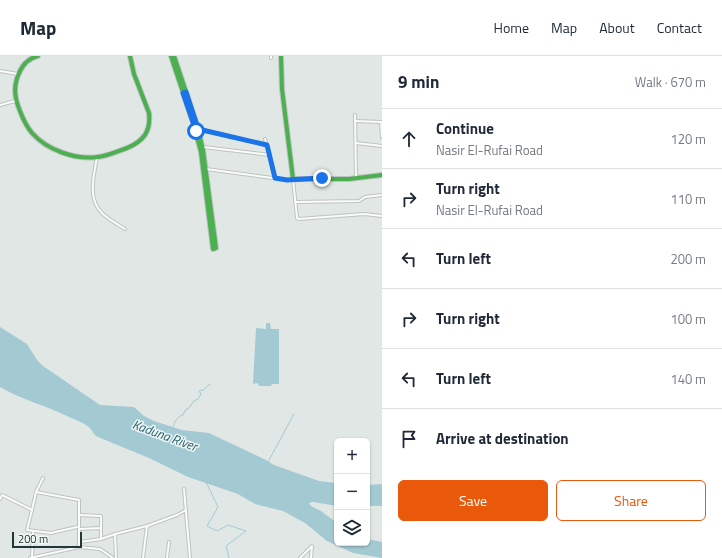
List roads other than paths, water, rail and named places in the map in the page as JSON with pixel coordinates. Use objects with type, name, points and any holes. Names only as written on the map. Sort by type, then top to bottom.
[{"type":"street","points":[[38,56],[28,60],[18,74],[14,86],[15,101],[26,126],[46,145],[61,152],[78,156],[97,157],[117,152],[136,144],[144,138],[150,125],[150,115],[134,74],[130,56]]},
{"type":"street","points":[[173,56],[203,147],[210,207]]},
{"type":"street","points":[[281,56],[282,89],[297,218],[364,214],[382,216]]},
{"type":"street","points":[[0,71],[18,74]]},
{"type":"street","points":[[185,93],[201,152],[216,248],[213,249]]},
{"type":"street","points":[[0,106],[15,101]]},
{"type":"street","points":[[355,114],[356,178]]},
{"type":"street","points":[[355,121],[382,122],[382,135]]},
{"type":"street","points":[[198,129],[267,145]]},
{"type":"street","points":[[265,139],[275,178]]},
{"type":"street","points":[[356,143],[382,146]]},
{"type":"street","points":[[203,147],[270,155]]},
{"type":"street","points":[[97,157],[93,183],[94,201],[96,207],[103,214],[125,229]]},
{"type":"street","points":[[206,169],[287,180],[356,178],[382,175]]},
{"type":"street","points":[[296,202],[359,201],[365,197],[382,195]]},
{"type":"street","points":[[43,478],[36,492],[27,530],[51,533],[78,528],[101,528]]},
{"type":"street","points":[[184,489],[190,558]]},
{"type":"street","points":[[36,492],[79,501],[79,547]]},
{"type":"street","points":[[0,499],[2,495],[32,510]]},
{"type":"street","points":[[80,542],[101,539],[147,526],[177,515],[186,510]]},
{"type":"street","points":[[79,515],[101,516],[101,539]]},
{"type":"street","points":[[143,558],[147,526]]},
{"type":"street","points":[[33,531],[31,558],[79,547],[100,549],[112,558],[115,534]]},
{"type":"street","points":[[167,558],[169,542]]},
{"type":"street","points":[[300,558],[312,546],[311,558]]},
{"type":"water","points":[[266,323],[270,323],[271,329],[279,329],[279,384],[260,386],[257,383],[253,384],[256,328],[266,329]]},
{"type":"water","name":"Kaduna River","points":[[0,327],[27,344],[37,360],[43,366],[100,405],[134,407],[144,416],[154,421],[182,430],[209,433],[274,465],[319,481],[334,483],[334,506],[313,502],[309,503],[311,506],[334,521],[334,544],[327,541],[305,523],[283,511],[255,504],[238,494],[188,477],[149,458],[98,437],[90,428],[81,422],[17,396],[0,387]]},
{"type":"water","points":[[382,484],[382,506],[370,506],[370,485]]},
{"type":"water","points":[[370,540],[382,542],[382,558],[353,553],[338,546],[370,546]]},
{"type":"waterway","name":"Kaduna River","points":[[173,427],[177,418],[183,415],[186,409],[188,409],[194,401],[198,399],[201,394],[199,391],[203,390],[210,384],[208,386]]},
{"type":"waterway","points":[[268,462],[294,414]]},
{"type":"waterway","points":[[206,482],[218,507],[207,526],[217,531],[228,525],[246,531],[226,546],[229,558]]}]
